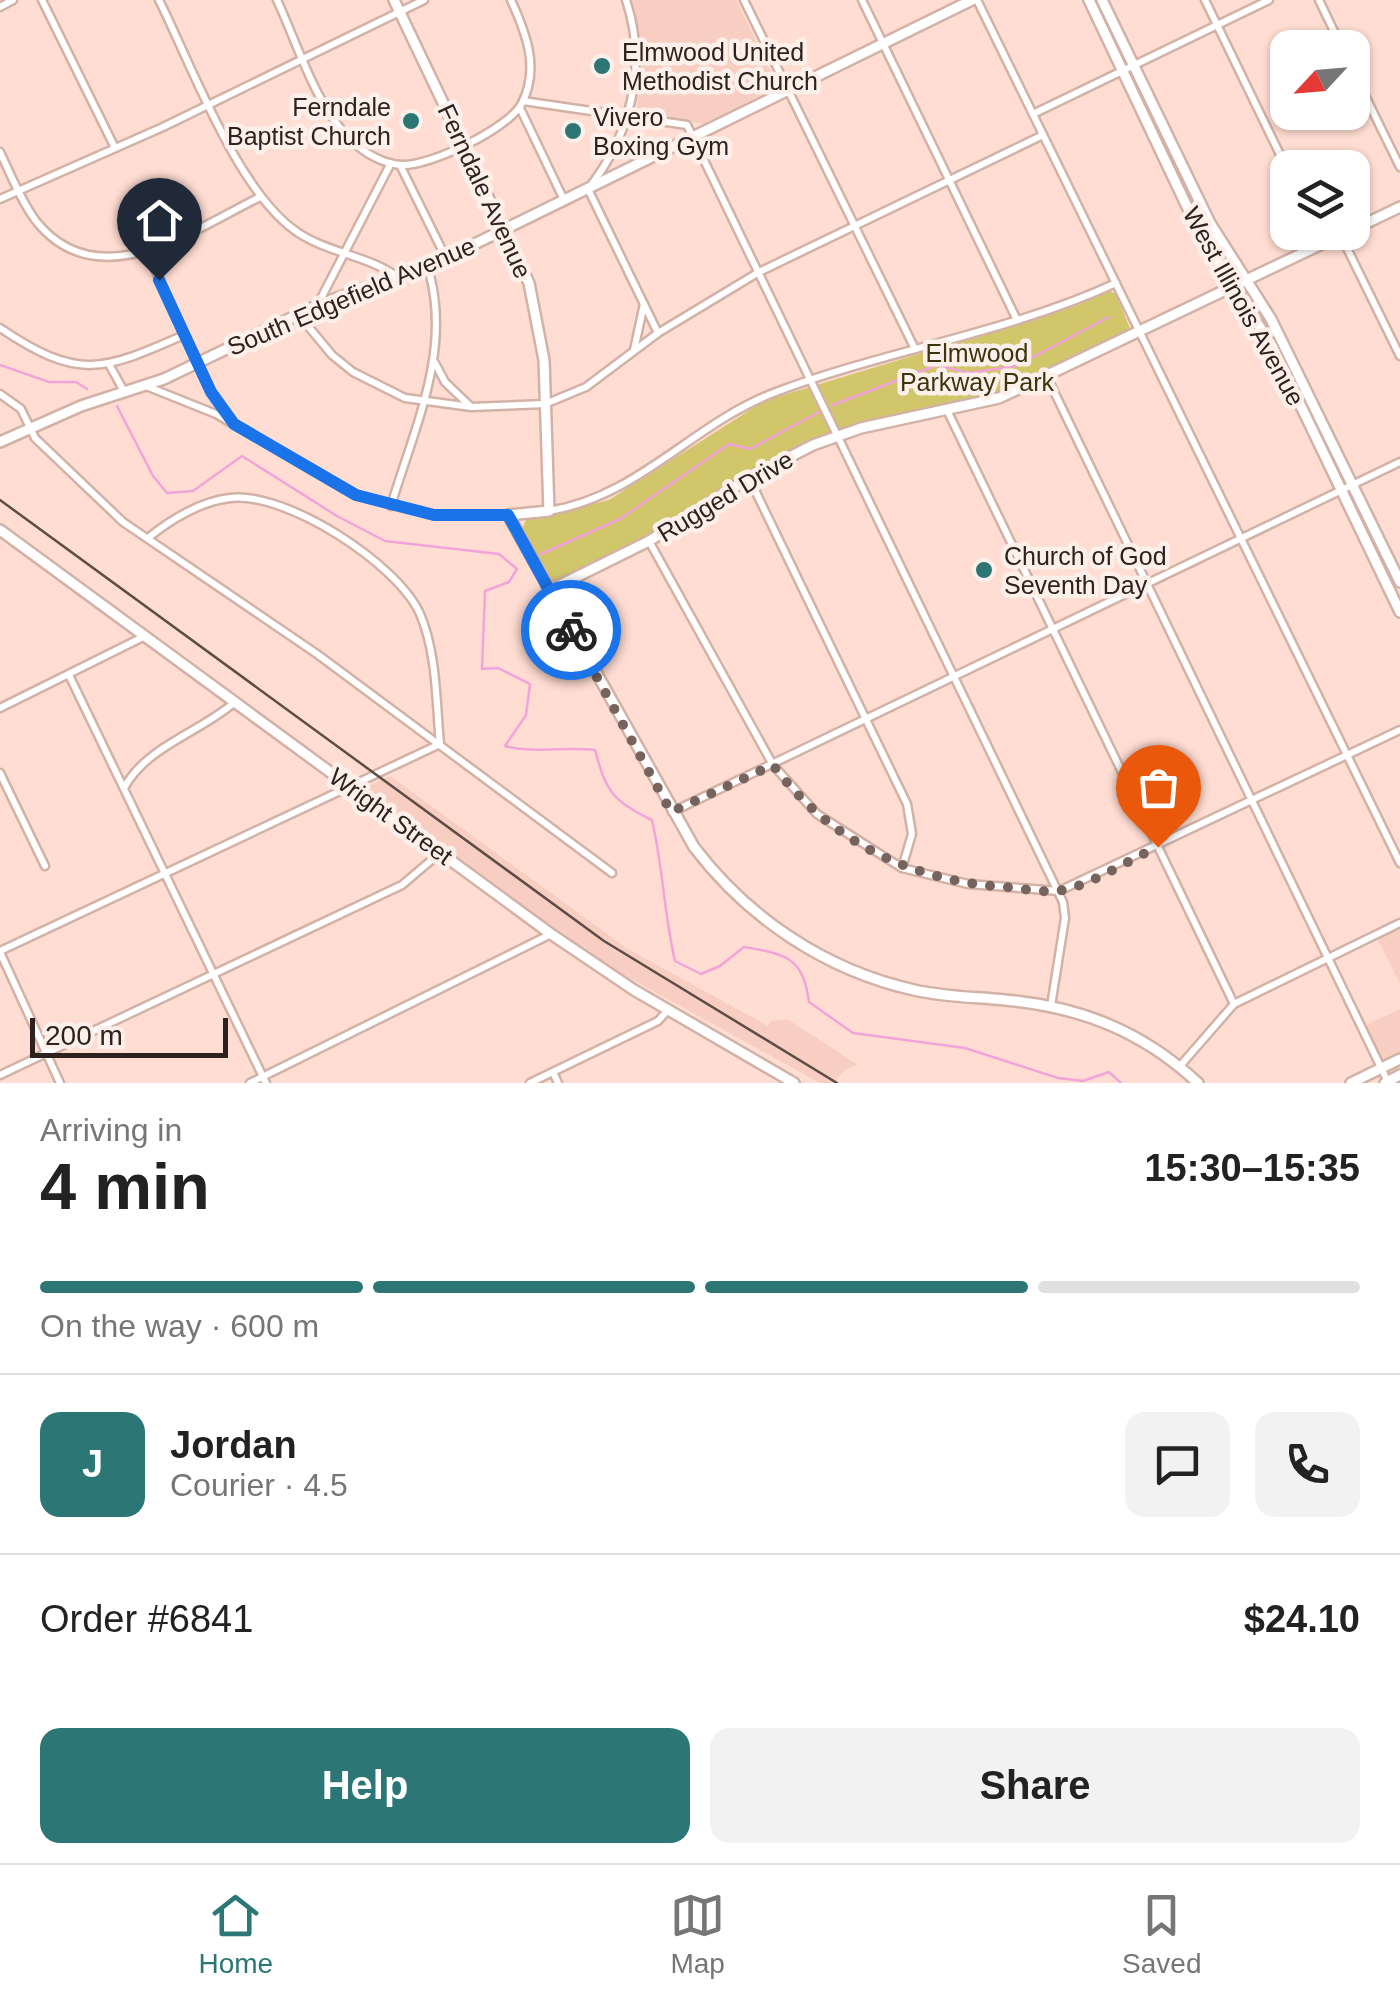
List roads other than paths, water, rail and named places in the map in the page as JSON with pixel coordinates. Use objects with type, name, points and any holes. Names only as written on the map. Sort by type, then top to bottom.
[{"type":"street","points":[[0,6],[14,0]]},
{"type":"street","points":[[42,0],[115,148]]},
{"type":"street","points":[[159,0],[260,197],[294,230],[342,256],[380,266],[396,276]]},
{"type":"street","points":[[276,0],[338,126],[364,151],[400,165],[426,161],[464,144],[496,128],[522,105],[530,83],[530,52],[510,0]]},
{"type":"street","name":"Ferndale Avenue","points":[[394,0],[506,229],[534,301],[545,404],[549,511]]},
{"type":"street","points":[[0,199],[210,104],[424,0]]},
{"type":"street","points":[[626,0],[636,57],[628,117],[602,171],[588,188],[658,333]]},
{"type":"street","points":[[744,0],[914,347]]},
{"type":"street","points":[[862,0],[1018,320]]},
{"type":"street","points":[[974,0],[1400,863]]},
{"type":"street","name":"South Edgefield Avenue","points":[[0,442],[144,386],[318,305],[446,258],[974,0]]},
{"type":"street","name":"West Illinois Avenue","points":[[1089,0],[1200,234],[1260,325],[1397,597],[1400,612]]},
{"type":"street","name":"West Illinois Avenue","points":[[1102,0],[1217,238],[1305,385],[1400,582]]},
{"type":"street","points":[[1204,0],[1278,150]]},
{"type":"street","points":[[1033,114],[1268,0]]},
{"type":"street","points":[[1319,0],[1333,30]]},
{"type":"street","points":[[522,105],[687,125],[1058,891],[1065,918],[1051,1006]]},
{"type":"street","points":[[522,105],[564,200]]},
{"type":"street","points":[[1370,106],[1400,167]]},
{"type":"street","points":[[298,314],[332,355],[377,386],[424,402],[471,407],[545,404],[586,387],[658,333],[759,272],[1043,135]]},
{"type":"street","points":[[0,152],[18,190],[48,234],[70,249],[113,259],[146,252],[260,197]]},
{"type":"street","points":[[318,305],[390,163]]},
{"type":"street","points":[[400,165],[446,258]]},
{"type":"street","points":[[1175,180],[1186,174]]},
{"type":"street","name":"Rugged Drive","points":[[1370,222],[1400,208]]},
{"type":"street","name":"Rugged Drive","points":[[550,590],[649,541],[749,478],[838,435],[999,398],[1311,250]]},
{"type":"street","points":[[1354,250],[1400,356]]},
{"type":"street","points":[[146,252],[197,362],[234,424]]},
{"type":"street","points":[[391,506],[436,363],[436,306],[428,265]]},
{"type":"street","points":[[144,386],[234,424],[322,480],[391,506],[434,515],[549,511],[617,491],[732,412],[812,380],[914,347],[1068,305],[1116,283]]},
{"type":"street","points":[[633,352],[644,302]]},
{"type":"street","points":[[0,328],[60,360],[110,366],[184,335]]},
{"type":"street","points":[[436,363],[444,382],[471,407]]},
{"type":"street","points":[[110,366],[125,392]]},
{"type":"street","points":[[1047,377],[1387,1082],[1400,1075]]},
{"type":"street","points":[[1294,390],[1305,385]]},
{"type":"street","points":[[0,394],[21,409],[29,428],[91,496],[418,728],[612,873]]},
{"type":"street","points":[[947,410],[1234,1004]]},
{"type":"street","points":[[671,812],[1400,462]]},
{"type":"street","points":[[749,478],[912,820],[902,868]]},
{"type":"street","points":[[148,538],[162,526],[216,500],[250,498],[284,506],[374,560],[398,580],[422,617],[430,650],[440,744]]},
{"type":"street","points":[[508,515],[671,812],[733,893],[789,937],[833,962],[917,990],[1051,1006],[1124,1028],[1198,1083]]},
{"type":"street","name":"Wright Street","points":[[0,530],[551,934],[794,1083]]},
{"type":"street","points":[[649,541],[773,765],[817,814],[902,868],[968,884],[1058,891],[1400,730]]},
{"type":"street","points":[[0,708],[145,636]]},
{"type":"street","points":[[69,675],[264,1080]]},
{"type":"street","points":[[124,789],[144,760],[192,734],[236,702]]},
{"type":"street","points":[[418,728],[437,717]]},
{"type":"street","points":[[60,1083],[0,951],[440,744]]},
{"type":"street","points":[[0,773],[45,866]]},
{"type":"street","points":[[0,1074],[402,885],[440,852]]},
{"type":"street","points":[[1180,1066],[1234,1004],[1400,923]]},
{"type":"street","points":[[250,1083],[264,1080],[551,934]]},
{"type":"street","points":[[530,1083],[658,1021],[669,1009]]},
{"type":"street","points":[[1351,1083],[1400,1058]]},
{"type":"street","points":[[553,1072],[558,1083]]},
{"type":"waterway","points":[[833,405],[937,365],[968,373],[1016,366],[1109,317]]},
{"type":"waterway","points":[[0,365],[49,382],[76,382],[87,389]]},
{"type":"waterway","points":[[117,406],[153,476],[167,493],[193,491],[242,456],[337,516],[385,541],[499,554],[517,569],[509,582],[485,591],[482,669],[498,668],[530,684],[526,715],[505,746],[595,750],[613,793],[652,820],[675,961],[701,974],[720,966],[744,947],[771,952],[797,967],[809,1002],[853,1033],[965,1048],[1058,1078],[1083,1081],[1109,1072],[1121,1083]]},
{"type":"waterway","points":[[541,554],[620,519],[729,444],[750,449],[819,412]]},
{"type":"tram line","points":[[0,500],[604,941],[837,1083]]},
{"type":"place","name":"Elmwood United Methodist Church","points":[[602,66]]},
{"type":"place","name":"Ferndale Baptist Church","points":[[411,121]]},
{"type":"place","name":"Vivero Boxing Gym","points":[[573,131]]},
{"type":"place","name":"Church of God Seventh Day","points":[[984,570]]},
{"type":"park label","name":"Elmwood Parkway Park","points":[[977,368]]}]
